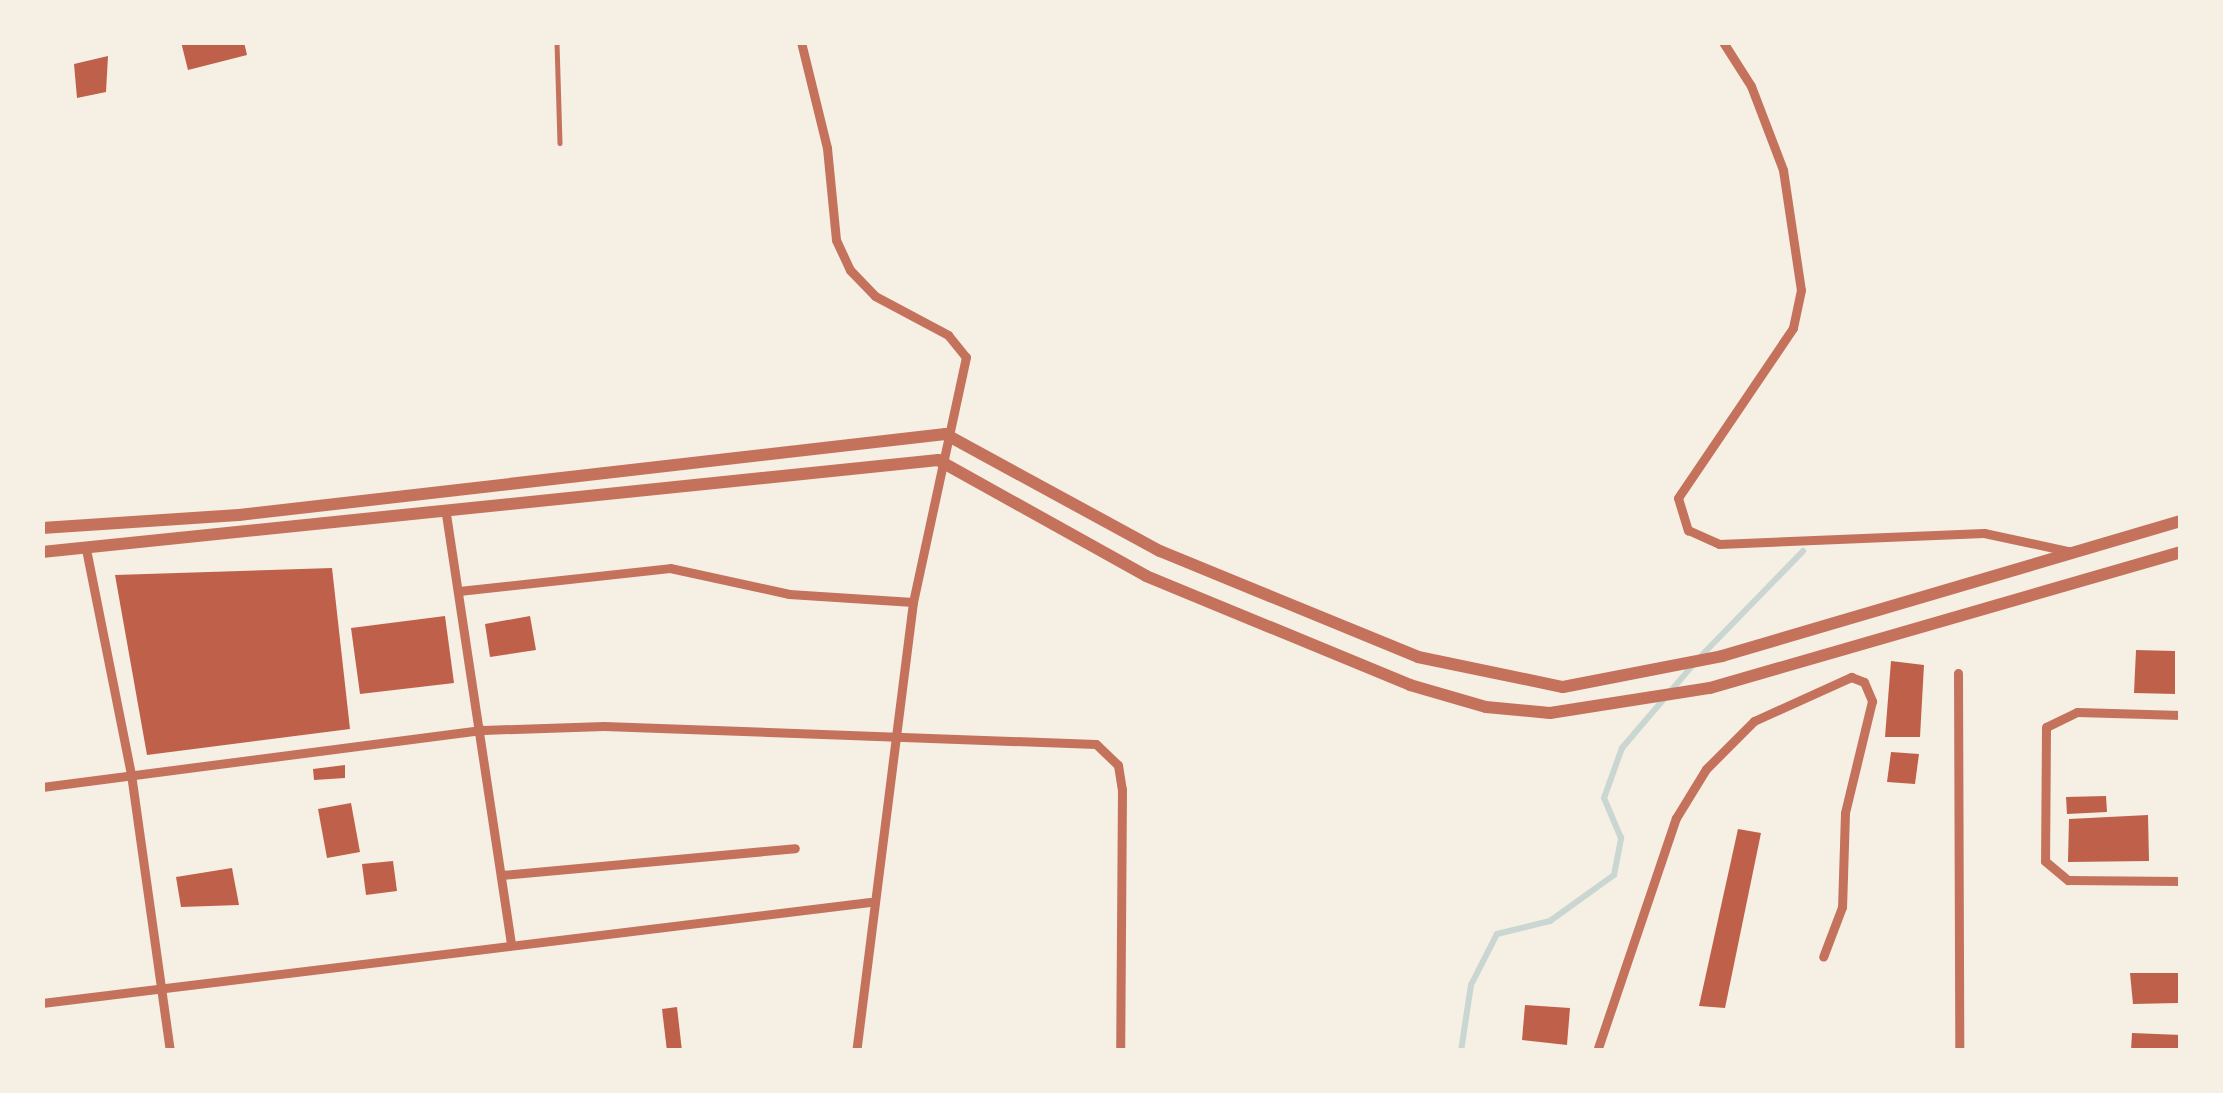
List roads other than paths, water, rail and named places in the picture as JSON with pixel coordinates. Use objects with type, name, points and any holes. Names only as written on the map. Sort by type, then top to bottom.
[{"type":"street","points":[[802,42],[827,148],[836,240],[850,271],[874,296],[948,335],[966,357],[963,397],[938,460],[913,602],[870,902],[856,1051]]},
{"type":"street","points":[[1723,42],[1751,86],[1783,170],[1801,290],[1793,328],[1678,497],[1688,530],[1720,544],[1984,533],[2078,554]]},
{"type":"street","points":[[42,528],[239,515],[945,434],[1160,551],[1418,657],[1563,687],[1639,677],[1722,656],[2181,521]]},
{"type":"street","points":[[42,552],[938,460],[1146,577],[1410,685],[1486,706],[1550,713],[1617,707],[1710,688],[2181,552]]},
{"type":"street","points":[[446,514],[483,730],[511,942]]},
{"type":"street","points":[[86,549],[131,774],[170,1051]]},
{"type":"street","points":[[2037,566],[2045,592]]},
{"type":"street","points":[[459,591],[670,568],[789,594],[913,602]]},
{"type":"street","points":[[1958,673],[1959,1051]]},
{"type":"street","points":[[1597,1051],[1693,789],[1754,721],[1851,677],[1864,682],[1872,701],[1848,796],[1842,907],[1822,957]]},
{"type":"street","points":[[2181,715],[2078,712],[2046,727],[2045,861],[2068,880],[2181,881]]},
{"type":"street","points":[[42,787],[483,730],[894,733],[1096,744],[1118,765],[1122,789],[1120,1051]]},
{"type":"street","points":[[501,875],[795,848]]},
{"type":"street","points":[[42,1003],[511,942],[870,902]]},
{"type":"lane","points":[[557,42],[560,143]]},
{"type":"waterway","points":[[1702,655],[1803,551]]},
{"type":"waterway","points":[[1461,1051],[1471,985],[1497,934],[1550,921],[1614,875],[1621,838],[1604,798],[1622,748],[1693,665]]}]
